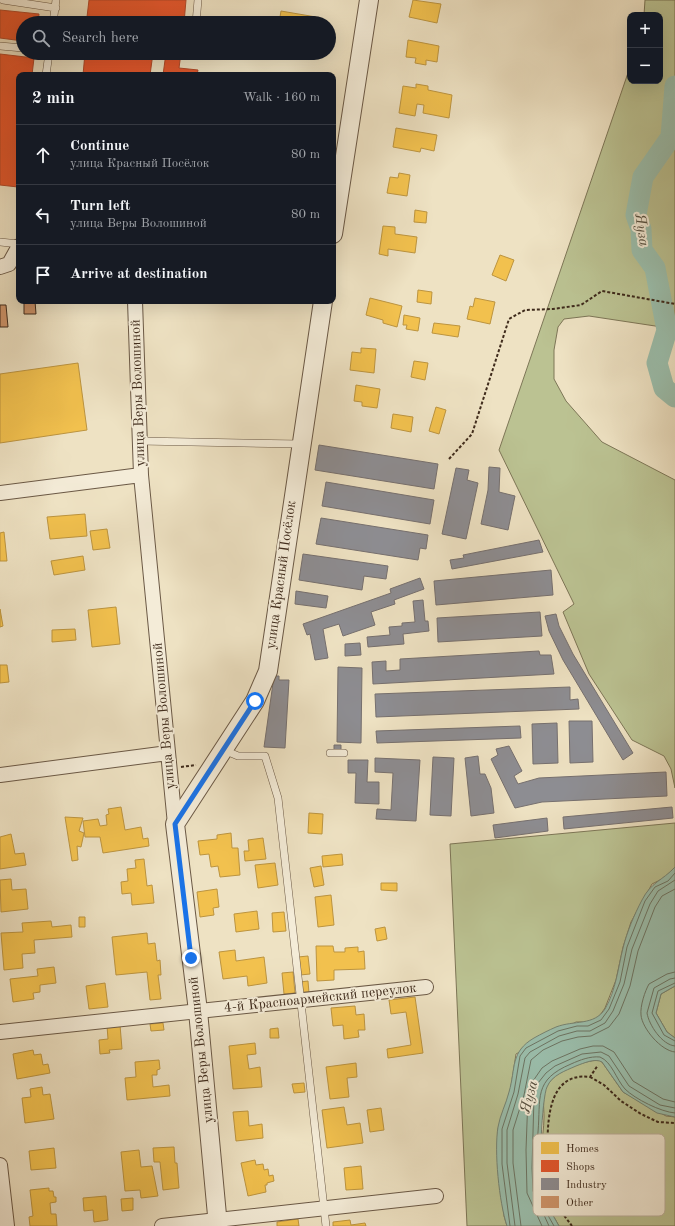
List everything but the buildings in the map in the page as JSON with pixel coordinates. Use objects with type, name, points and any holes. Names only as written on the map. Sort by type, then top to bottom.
[{"type":"street","points":[[336,214],[369,0]]},
{"type":"street","points":[[0,268],[9,264],[16,251]]},
{"type":"street","name":"улица Веры Волошиной","points":[[135,304],[142,475],[169,768],[198,1011],[218,1223]]},
{"type":"street","name":"улица Красный Посёлок","points":[[175,824],[222,749],[255,701],[268,671],[300,444],[323,304]]},
{"type":"street","points":[[0,493],[142,475]]},
{"type":"street","points":[[0,775],[168,753]]},
{"type":"street","name":"4-й Красноармейский переулок","points":[[0,1032],[426,987]]},
{"type":"street","points":[[0,1165],[7,1226]]},
{"type":"street","points":[[162,1226],[218,1223],[436,1196]]},
{"type":"lane","points":[[3,0],[56,4],[54,16]]},
{"type":"lane","points":[[197,16],[198,0]]},
{"type":"lane","points":[[0,46],[16,47]]},
{"type":"lane","points":[[46,72],[48,60]]},
{"type":"lane","points":[[0,242],[16,245]]},
{"type":"lane","points":[[140,441],[300,444]]},
{"type":"lane","points":[[222,749],[238,756],[265,756],[278,798],[326,1226]]},
{"type":"lane","points":[[330,753],[344,753]]},
{"type":"path","points":[[449,459],[472,434],[509,319],[525,310],[581,305],[602,291],[673,304]]},
{"type":"path","points":[[169,768],[198,764]]},
{"type":"path","points":[[590,1077],[598,1065]]},
{"type":"path","points":[[548,1134],[548,1120],[554,1096],[564,1082],[582,1076],[590,1077],[604,1084],[621,1102],[641,1114],[658,1122],[675,1123]]},
{"type":"path","points":[[565,1216],[572,1226]]},
{"type":"shaded area","points":[[645,0],[675,0],[675,329],[589,316],[564,319],[558,327],[554,350],[554,379],[566,401],[602,442],[675,480],[675,788],[671,769],[664,756],[632,740],[589,674],[563,612],[574,604],[499,450],[627,76],[627,84],[663,84],[663,12],[644,12]]},
{"type":"shaded area","points":[[675,823],[675,867],[666,877],[652,884],[631,922],[623,947],[616,980],[605,1008],[598,1018],[587,1022],[576,1022],[516,1054],[510,1092],[498,1129],[498,1164],[504,1216],[507,1226],[467,1226],[450,844]]},
{"type":"shaded area","points":[[675,986],[675,1038],[667,1032],[656,1013],[661,994]]},
{"type":"shaded area","points":[[599,1060],[602,1062],[623,1092],[666,1116],[675,1117],[675,1226],[559,1226],[554,1216],[665,1216],[665,1134],[543,1134],[545,1091],[550,1081],[555,1076],[569,1068]]},
{"type":"water","points":[[675,867],[675,986],[661,994],[656,1013],[667,1032],[675,1038],[675,1117],[657,1113],[623,1092],[602,1062],[586,1062],[559,1074],[552,1079],[547,1087],[542,1134],[533,1134],[533,1216],[553,1216],[559,1226],[507,1226],[500,1190],[497,1163],[497,1137],[498,1127],[509,1092],[517,1055],[526,1043],[534,1038],[556,1027],[595,1018],[605,1009],[614,987],[623,948],[639,906],[649,889]]},
{"type":"waterway","name":"Яуза","points":[[675,86],[671,137],[643,177],[636,215],[641,229],[642,250],[655,268],[667,330],[657,363],[664,388],[675,397]]},
{"type":"route","points":[[191,958],[175,824],[222,749],[255,701]]}]
